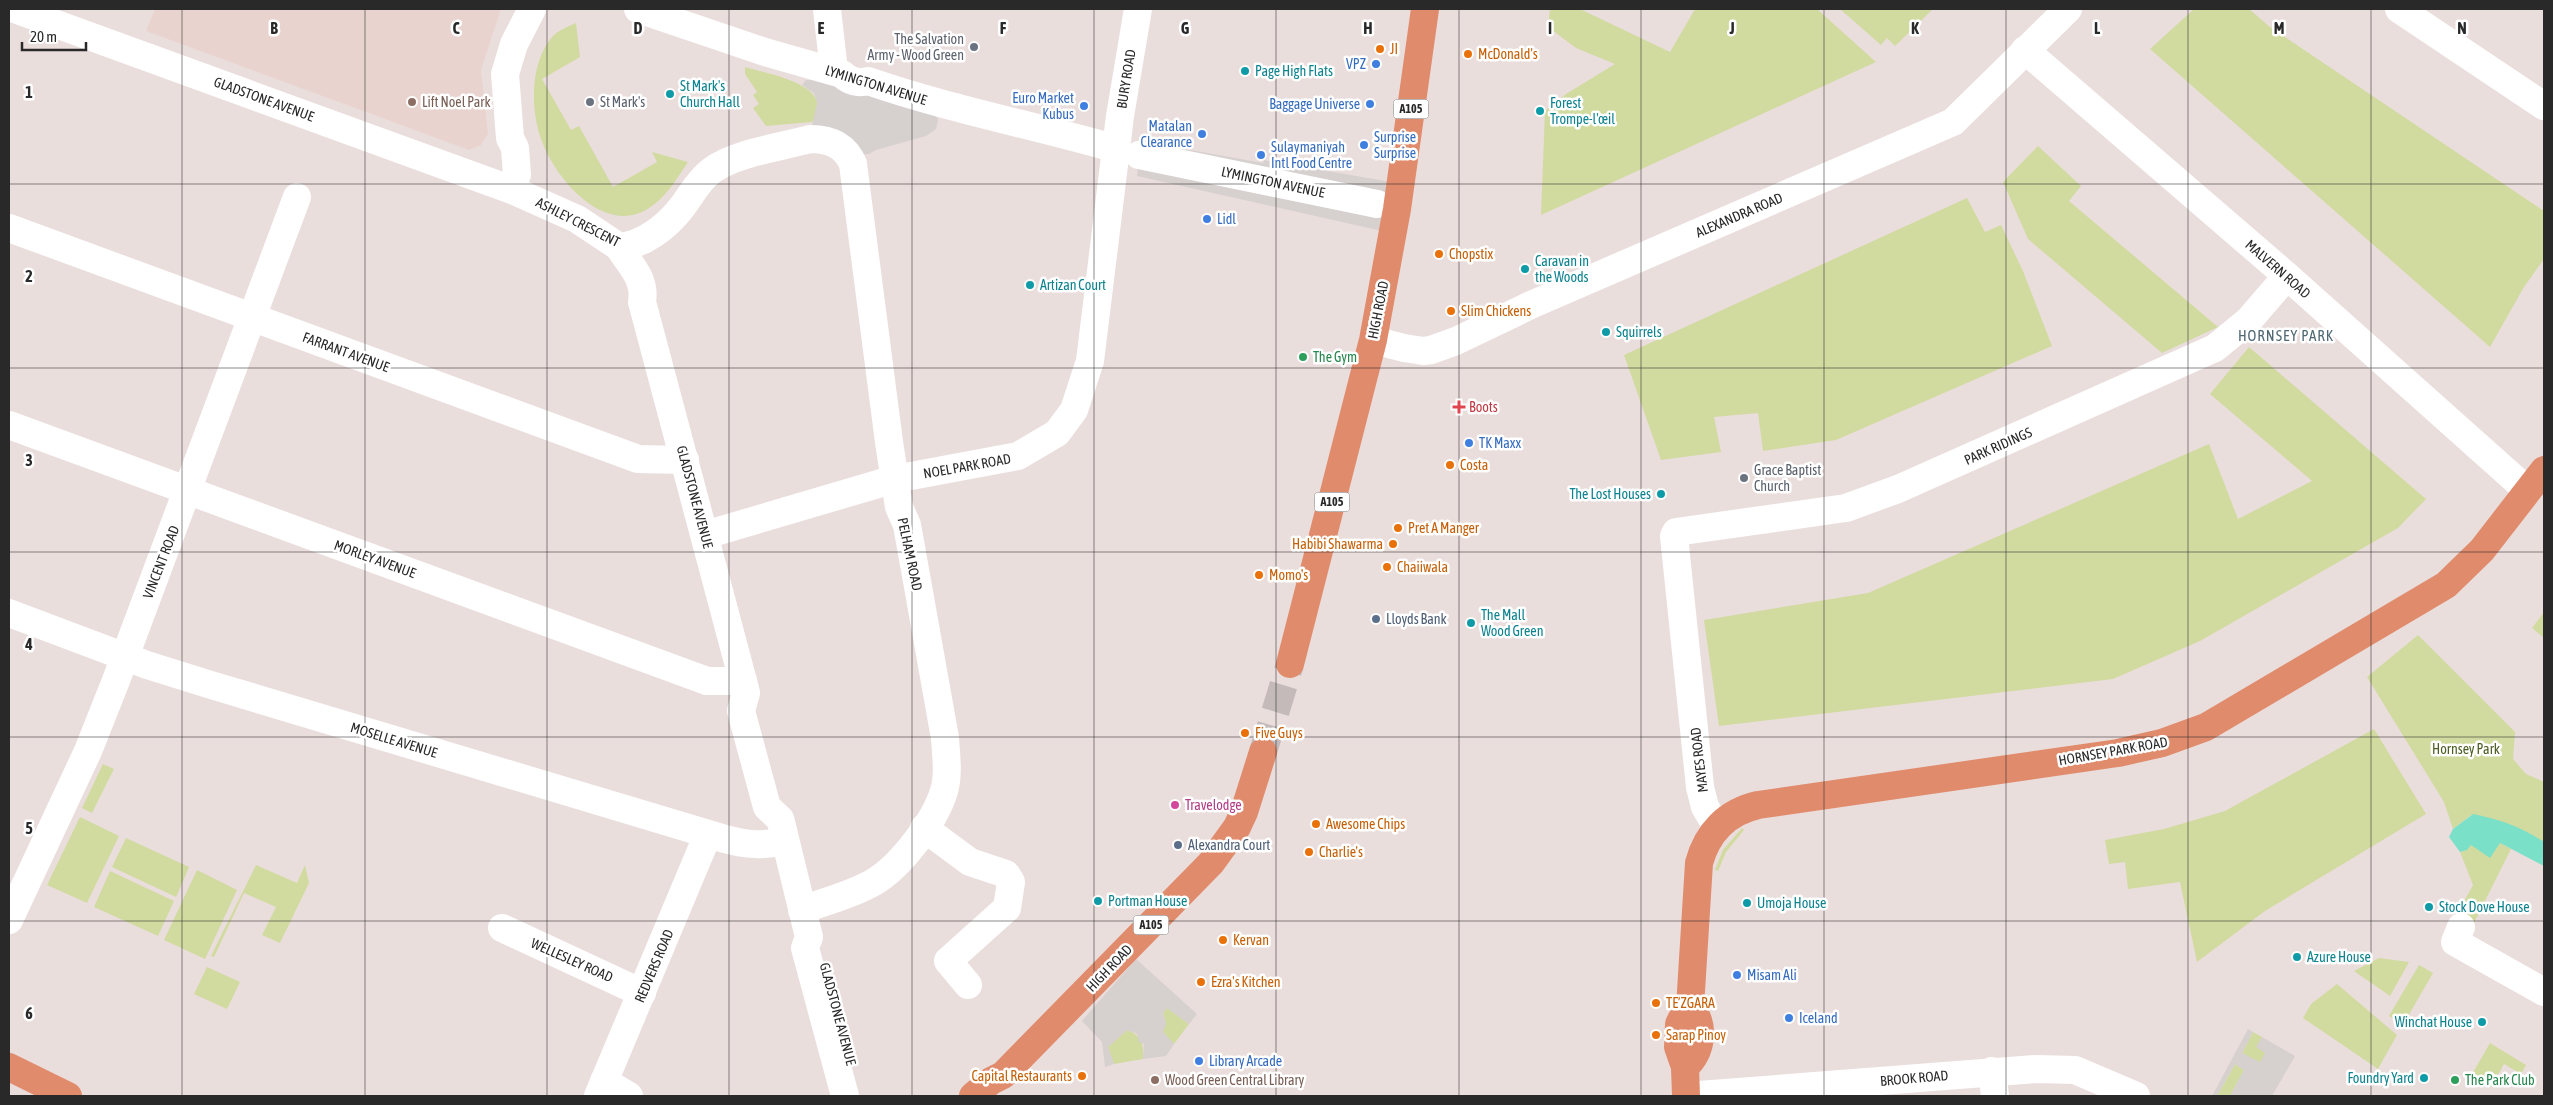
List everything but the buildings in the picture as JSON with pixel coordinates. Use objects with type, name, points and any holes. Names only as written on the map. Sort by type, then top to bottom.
[{"type":"main road","name":"HIGH ROAD","points":[[1290,664],[1373,340],[1397,209],[1425,9]]},
{"type":"main road","name":"HORNSEY PARK ROAD","points":[[1717,827],[1739,810],[1758,805],[2118,753],[2184,737],[2214,722],[2446,585],[2482,550],[2544,470]]},
{"type":"main road","name":"HIGH ROAD","points":[[973,1096],[991,1081],[998,1086],[1211,863],[1237,828],[1263,752]]},
{"type":"main road","points":[[1686,1096],[1686,1067],[1695,1058],[1698,1050],[1700,1024],[1696,1013],[1690,1007],[1699,863],[1707,841],[1717,827]]},
{"type":"main road","points":[[9,1067],[35,1092]]},
{"type":"main road","points":[[9,1086],[35,1092],[68,1096]]},
{"type":"street","name":"GLADSTONE AVENUE","points":[[15,9],[512,187]]},
{"type":"street","points":[[512,187],[518,175],[515,148],[510,138],[506,88],[508,59],[532,9]]},
{"type":"street","name":"LYMINGTON AVENUE","points":[[638,9],[765,52],[834,72],[861,83],[868,82],[929,101],[1128,152],[1377,204]]},
{"type":"street","points":[[827,9],[834,72]]},
{"type":"street","name":"BURY ROAD","points":[[1128,152],[1138,9]]},
{"type":"street","name":"ALEXANDRA ROAD","points":[[1373,340],[1410,350],[1431,350],[1439,347],[1533,304],[1953,122],[2068,9]]},
{"type":"street","points":[[2399,9],[2544,106]]},
{"type":"street","name":"MALVERN ROAD","points":[[2025,50],[2287,276],[2528,491]]},
{"type":"street","name":"ASHLEY CRESCENT","points":[[512,187],[577,219],[618,247],[644,240],[661,228],[682,208],[696,186],[722,164],[810,139],[824,139]]},
{"type":"street","name":"PELHAM ROAD","points":[[802,910],[853,892],[876,881],[891,869],[935,813],[944,791],[947,771],[945,738],[907,525],[900,507],[895,479],[853,164],[844,150],[824,139]]},
{"type":"street","name":"NOEL PARK ROAD","points":[[705,535],[895,479],[1018,456],[1057,433],[1074,410],[1087,378],[1128,152]]},
{"type":"street","name":"VINCENT ROAD","points":[[9,920],[88,751],[188,491],[297,197]]},
{"type":"street","name":"FARRANT AVENUE","points":[[9,228],[638,459],[686,460]]},
{"type":"street","name":"GLADSTONE AVENUE","points":[[618,247],[632,270],[630,278],[634,293],[642,302],[686,460],[745,687],[760,712],[784,804],[782,830],[809,936],[805,948],[845,1096]]},
{"type":"street","name":"PARK RIDINGS","points":[[1674,536],[1681,530],[1846,508],[1898,489],[2215,348],[2249,320],[2287,276]]},
{"type":"street","name":"MORLEY AVENUE","points":[[9,425],[707,681],[745,687]]},
{"type":"street","name":"MAYES ROAD","points":[[1674,536],[1700,786],[1705,807],[1717,827]]},
{"type":"street","name":"MOSELLE AVENUE","points":[[9,613],[125,657],[211,686],[746,845],[764,846],[782,830]]},
{"type":"street","points":[[924,828],[970,862],[1006,874],[1012,882],[1007,908],[948,961],[968,985]]},
{"type":"street","name":"REDVERS ROAD","points":[[601,1089],[708,834]]},
{"type":"street","name":"WELLESLEY ROAD","points":[[502,928],[642,992]]},
{"type":"street","points":[[2461,928],[2455,942],[2544,992]]},
{"type":"street","name":"GLADSTONE AVENUE","points":[[809,936],[820,944],[860,1096]]},
{"type":"street","name":"BROOK ROAD","points":[[1686,1096],[1994,1084],[2075,1070],[2136,1096]]},
{"type":"street","points":[[601,1089],[629,1096]]},
{"type":"shaded area","name":"Lift Noel Park","points":[[155,9],[501,9],[481,70],[488,134],[481,145],[469,150],[146,31]]},
{"type":"shaded area","points":[[806,80],[834,81],[933,110],[938,120],[936,129],[926,136],[876,150],[869,154],[861,154],[812,126],[817,103],[814,93],[802,85]]},
{"type":"shaded area","points":[[1140,141],[1263,163],[1264,160],[1391,182],[1382,231],[1137,176]]},
{"type":"shaded area","points":[[2473,814],[2510,824],[2544,842],[2544,866],[2500,843],[2490,858],[2471,845],[2467,850],[2460,852],[2449,837],[2453,829]]},
{"type":"shaded area","points":[[1136,959],[1197,1014],[1189,1024],[1167,1008],[1163,1013],[1166,1024],[1163,1032],[1174,1044],[1166,1056],[1143,1059],[1144,1044],[1139,1042],[1137,1034],[1127,1030],[1108,1047],[1114,1064],[1105,1067],[1102,1042],[1082,1021]]},
{"type":"shaded area","points":[[2248,1029],[2253,1032],[2242,1053],[2260,1062],[2265,1053],[2256,1047],[2262,1037],[2295,1056],[2272,1096],[2230,1096],[2244,1070],[2235,1064],[2217,1096],[2212,1096]]},
{"type":"green space","points":[[1550,9],[1580,9],[1670,52],[1695,9],[1817,9],[1876,62],[1541,215],[1545,111],[1566,94],[1615,64],[1576,48],[1548,27]]},
{"type":"green space","points":[[1840,9],[1933,9],[1895,46],[1887,38],[1881,45]]},
{"type":"green space","points":[[2194,9],[2249,9],[2270,27],[2544,211],[2544,259],[2524,287],[2490,347],[2150,49]]},
{"type":"green space","points":[[576,23],[580,57],[542,79],[571,130],[579,126],[613,187],[657,162],[652,152],[688,162],[670,189],[653,206],[630,216],[614,215],[598,209],[584,200],[570,187],[550,158],[539,131],[534,103],[534,88],[539,60],[553,36]]},
{"type":"green space","points":[[745,67],[797,83],[808,90],[816,99],[818,109],[812,122],[766,126],[753,108],[759,104],[753,95],[757,92],[745,74]]},
{"type":"green space","points":[[2038,146],[2081,186],[2069,201],[2218,327],[2162,353],[2028,239],[2003,182]]},
{"type":"green space","points":[[1967,198],[1985,232],[2001,225],[2023,271],[2052,346],[1836,440],[1763,451],[1758,413],[1714,417],[1721,452],[1661,460],[1624,355]]},
{"type":"green space","points":[[2249,347],[2426,499],[2398,528],[2200,641],[2113,679],[1719,726],[1704,620],[1868,593],[2209,444],[2238,519],[2312,481],[2210,394]]},
{"type":"green space","points":[[2544,612],[2544,638],[2532,628]]},
{"type":"green space","name":"Hornsey Park","points":[[2418,635],[2515,732],[2513,759],[2526,774],[2544,782],[2544,843],[2471,815],[2453,829],[2444,802],[2367,677]]},
{"type":"green space","points":[[2374,729],[2426,814],[2265,911],[2197,962],[2180,882],[2128,889],[2125,862],[2109,864],[2105,840],[2164,829],[2225,811]]},
{"type":"green space","points":[[103,764],[114,769],[92,813],[82,808]]},
{"type":"green space","points":[[80,817],[119,836],[87,903],[47,885]]},
{"type":"green space","points":[[1742,828],[1744,830],[1726,852],[1718,871],[1715,870],[1723,850]]},
{"type":"green space","points":[[126,838],[189,867],[176,897],[112,867]]},
{"type":"green space","points":[[2500,843],[2511,849],[2469,933],[2452,923],[2473,885],[2460,852],[2467,850],[2471,845]]},
{"type":"green space","points":[[256,865],[297,883],[305,865],[309,883],[280,943],[262,935],[276,907],[244,893],[214,957],[211,956]]},
{"type":"green space","points":[[197,870],[237,890],[205,959],[164,940]]},
{"type":"green space","points":[[110,871],[174,901],[158,936],[94,907]]},
{"type":"green space","points":[[2379,958],[2409,962],[2390,996],[2354,971]]},
{"type":"green space","points":[[2419,965],[2433,973],[2403,1025],[2389,1016]]},
{"type":"green space","points":[[207,967],[240,982],[227,1009],[194,994]]},
{"type":"green space","points":[[2337,984],[2397,1035],[2378,1069],[2303,1018],[2311,1004]]},
{"type":"green space","points":[[1167,1008],[1189,1024],[1174,1044],[1162,1031],[1166,1024],[1163,1013]]},
{"type":"green space","points":[[1127,1030],[1136,1035],[1141,1041],[1143,1059],[1114,1064],[1108,1047]]},
{"type":"green space","points":[[2253,1032],[2262,1037],[2257,1047],[2266,1053],[2260,1063],[2242,1053]]},
{"type":"green space","points":[[2490,1043],[2526,1065],[2521,1074],[2504,1064],[2491,1087],[2471,1076]]},
{"type":"green space","points":[[2235,1064],[2244,1070],[2230,1096],[2217,1096]]},
{"type":"tunnel","points":[[1263,752],[1290,664]]},
{"type":"place","name":"The Salvation Army - Wood Green","points":[[974,47]]},
{"type":"place","name":"JI","points":[[1380,49]]},
{"type":"place","name":"McDonald's","points":[[1468,54]]},
{"type":"place","name":"VPZ","points":[[1376,64]]},
{"type":"place","name":"Page High Flats","points":[[1245,71]]},
{"type":"place","name":"St Mark's Church Hall","points":[[670,94]]},
{"type":"place","name":"Lift Noel Park","points":[[412,102]]},
{"type":"place","name":"St Mark's","points":[[590,102]]},
{"type":"place","name":"Baggage Universe","points":[[1370,104]]},
{"type":"place","name":"Euro Market Kubus","points":[[1084,106]]},
{"type":"place","name":"Forest Trompe-l'œil","points":[[1540,111]]},
{"type":"place","name":"Matalan Clearance","points":[[1202,134]]},
{"type":"place","name":"Surprise Surprise","points":[[1364,145]]},
{"type":"place","name":"Sulaymaniyah Intl Food Centre","points":[[1261,155]]},
{"type":"place","name":"Lidl","points":[[1207,219]]},
{"type":"place","name":"Chopstix","points":[[1439,254]]},
{"type":"place","name":"Caravan in the Woods","points":[[1525,269]]},
{"type":"place","name":"Artizan Court","points":[[1030,285]]},
{"type":"place","name":"Slim Chickens","points":[[1451,311]]},
{"type":"place","name":"Squirrels","points":[[1606,332]]},
{"type":"place","name":"The Gym","points":[[1303,357]]},
{"type":"place","name":"Boots","points":[[1459,407]]},
{"type":"place","name":"TK Maxx","points":[[1469,443]]},
{"type":"place","name":"Costa","points":[[1450,465]]},
{"type":"place","name":"Grace Baptist Church","points":[[1744,478]]},
{"type":"place","name":"The Lost Houses","points":[[1661,494]]},
{"type":"place","name":"Pret A Manger","points":[[1398,528]]},
{"type":"place","name":"Habibi Shawarma","points":[[1393,544]]},
{"type":"place","name":"Chaiiwala","points":[[1387,567]]},
{"type":"place","name":"Momo's","points":[[1259,575]]},
{"type":"place","name":"Lloyds Bank","points":[[1376,619]]},
{"type":"place","name":"The Mall Wood Green","points":[[1471,623]]},
{"type":"place","name":"Five Guys","points":[[1245,733]]},
{"type":"place","name":"Travelodge","points":[[1175,805]]},
{"type":"place","name":"Awesome Chips","points":[[1316,824]]},
{"type":"place","name":"Alexandra Court","points":[[1178,845]]},
{"type":"place","name":"Charlie's","points":[[1309,852]]},
{"type":"place","name":"Portman House","points":[[1098,901]]},
{"type":"place","name":"Umoja House","points":[[1747,903]]},
{"type":"place","name":"Stock Dove House","points":[[2429,907]]},
{"type":"place","name":"Kervan","points":[[1223,940]]},
{"type":"place","name":"Azure House","points":[[2297,957]]},
{"type":"place","name":"Misam Ali","points":[[1737,975]]},
{"type":"place","name":"Ezra's Kitchen","points":[[1201,982]]},
{"type":"place","name":"TE’ZGARA","points":[[1656,1003]]},
{"type":"place","name":"Iceland","points":[[1789,1018]]},
{"type":"place","name":"Winchat House","points":[[2482,1022]]},
{"type":"place","name":"Sarap Pinoy","points":[[1656,1035]]},
{"type":"place","name":"Library Arcade","points":[[1199,1061]]},
{"type":"place","name":"Capital Restaurants","points":[[1082,1076]]},
{"type":"place","name":"Foundry Yard","points":[[2424,1078]]},
{"type":"place","name":"Wood Green Central Library","points":[[1155,1080]]},
{"type":"place","name":"The Park Club","points":[[2455,1080]]},
{"type":"district","name":"HORNSEY PARK","points":[[2286,336]]}]
